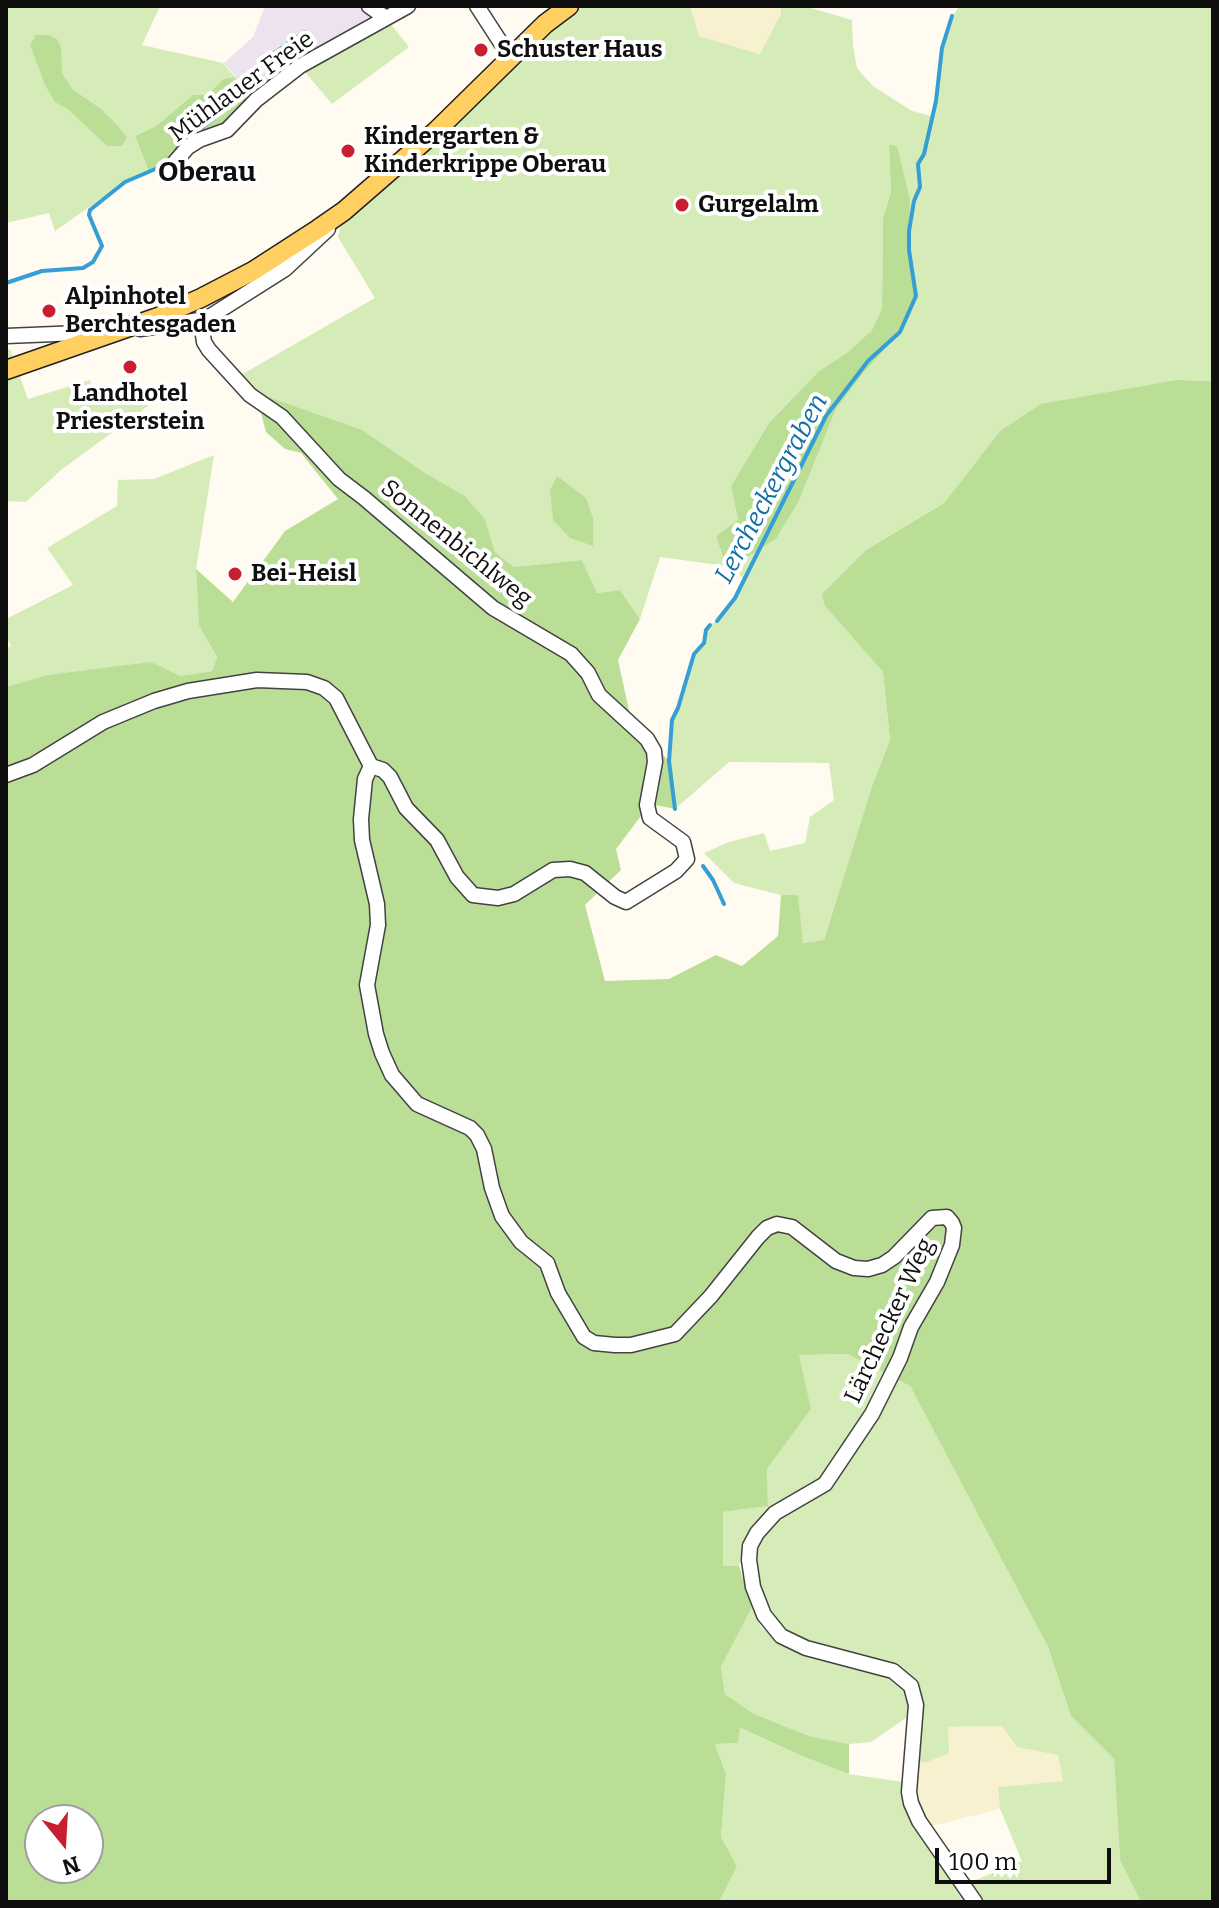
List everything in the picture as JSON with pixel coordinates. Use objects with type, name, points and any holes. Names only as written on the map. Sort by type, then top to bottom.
[{"type":"main road","points":[[6,370],[158,317],[253,271],[344,211],[436,131],[545,24],[569,6]]},
{"type":"street","points":[[369,6],[386,18]]},
{"type":"street","name":"Mühlauer Freie","points":[[168,170],[188,147],[227,130],[256,100],[300,66],[408,6]]},
{"type":"street","points":[[477,6],[510,57]]},
{"type":"street","points":[[6,336],[116,331],[201,322],[285,269],[310,248],[344,211]]},
{"type":"street","name":"Sonnenbichlweg","points":[[6,775],[33,765],[103,722],[154,701],[201,689],[270,680],[307,682],[336,698],[371,766],[383,770],[390,777],[398,797],[437,840],[457,877],[473,895],[498,898],[514,894],[553,870],[570,869],[585,873],[626,902],[676,871],[687,859],[683,842],[650,818],[647,805],[655,762],[654,751],[647,739],[599,695],[588,673],[571,654],[493,608],[339,479],[282,417],[250,395],[209,350],[204,342],[201,322]]},
{"type":"street","name":"Lärchecker Weg","points":[[371,766],[365,779],[361,819],[378,925],[367,985],[382,1053],[392,1075],[417,1104],[470,1128],[477,1135],[484,1149],[502,1216],[521,1242],[547,1263],[558,1293],[584,1337],[603,1345],[631,1345],[675,1334],[711,1296],[758,1237],[777,1224],[792,1227],[836,1261],[854,1268],[868,1269],[894,1257],[932,1218],[947,1217],[952,1223],[952,1245],[937,1282],[911,1327],[895,1369],[872,1414],[825,1484],[775,1513],[757,1533],[750,1546],[749,1560],[753,1587],[764,1615],[781,1636],[806,1648],[893,1671],[911,1686],[916,1705],[909,1792],[911,1803],[919,1821],[975,1902]]},
{"type":"shaded area","points":[[265,6],[389,6],[386,18],[256,100],[224,63],[253,37]]},
{"type":"shaded area","points":[[690,6],[781,6],[781,14],[761,54],[698,36]]},
{"type":"shaded area","points":[[1002,1726],[1017,1747],[1058,1754],[1063,1781],[998,1787],[1000,1809],[928,1827],[914,1802],[916,1759],[947,1727]]},
{"type":"green space","points":[[6,6],[160,6],[142,45],[223,63],[235,77],[223,79],[208,94],[193,95],[156,126],[135,136],[149,172],[125,182],[55,231],[49,213],[6,223]]},
{"type":"green space","points":[[569,6],[690,6],[699,36],[760,54],[781,14],[781,6],[804,6],[852,20],[853,45],[857,68],[861,73],[873,86],[912,111],[931,116],[946,32],[960,6],[1213,6],[1213,381],[1177,380],[1000,431],[944,503],[866,550],[825,606],[883,672],[890,740],[873,783],[824,940],[803,943],[797,895],[781,895],[734,883],[704,853],[729,842],[764,833],[770,851],[805,843],[810,817],[834,800],[829,763],[729,762],[675,809],[669,761],[672,720],[694,654],[704,643],[706,630],[727,610],[744,579],[732,567],[776,539],[799,501],[836,409],[916,296],[909,250],[910,200],[889,145],[891,192],[883,218],[882,308],[872,330],[848,352],[819,371],[769,423],[731,486],[738,521],[716,536],[726,566],[660,557],[640,619],[620,590],[597,593],[582,560],[514,567],[495,552],[485,519],[465,496],[422,471],[250,395],[234,379],[375,298],[338,237],[344,211]]},
{"type":"green space","points":[[386,18],[409,47],[332,104],[300,66]]},
{"type":"green space","points":[[36,35],[49,35],[57,39],[61,48],[62,73],[72,89],[101,109],[127,137],[122,146],[107,146],[69,110],[55,102],[30,45]]},
{"type":"green space","points":[[235,77],[256,100],[235,124],[149,172],[135,136],[156,126],[193,95],[208,94],[223,79]]},
{"type":"green space","points":[[889,145],[897,146],[910,200],[909,250],[916,296],[900,332],[836,409],[799,501],[776,539],[732,567],[726,566],[716,536],[738,520],[731,486],[769,423],[819,371],[848,352],[872,330],[882,308],[883,218],[891,192]]},
{"type":"green space","points":[[10,349],[28,399],[90,380],[92,391],[125,399],[155,401],[61,470],[26,502],[6,501],[6,350]]},
{"type":"green space","points":[[1177,380],[1213,381],[1213,1902],[1141,1902],[1120,1860],[1114,1759],[1071,1716],[1048,1647],[910,1386],[848,1354],[799,1355],[811,1409],[767,1469],[768,1506],[723,1512],[723,1566],[739,1566],[752,1607],[721,1667],[725,1694],[754,1714],[809,1736],[849,1744],[849,1774],[740,1728],[738,1743],[715,1744],[726,1774],[721,1837],[737,1866],[719,1902],[6,1902],[6,687],[47,675],[151,662],[180,676],[212,671],[217,657],[199,626],[196,569],[233,602],[285,531],[338,499],[301,453],[285,449],[266,432],[261,413],[250,395],[271,398],[362,430],[465,496],[485,519],[495,552],[514,567],[582,560],[597,593],[620,590],[640,619],[618,660],[632,724],[669,761],[675,809],[650,804],[616,849],[621,870],[585,905],[605,981],[669,979],[716,955],[742,966],[778,936],[781,895],[798,895],[803,943],[824,940],[873,783],[890,740],[883,672],[825,606],[822,594],[866,550],[944,503],[1000,431],[1041,404]]},
{"type":"green space","points":[[214,455],[196,569],[199,626],[217,657],[212,671],[180,676],[151,663],[47,675],[6,687],[6,649],[11,646],[6,636],[6,619],[73,585],[47,548],[117,506],[118,480],[154,479]]},
{"type":"green space","points":[[557,476],[586,498],[593,518],[593,546],[570,538],[553,520],[550,490]]},
{"type":"green space","points":[[849,1354],[889,1375],[828,1474],[745,1541],[739,1566],[723,1567],[723,1512],[768,1506],[767,1469],[811,1409],[798,1355]]},
{"type":"green space","points":[[897,1379],[910,1386],[1048,1647],[1071,1716],[1114,1759],[1120,1860],[1141,1902],[978,1902],[966,1884],[1022,1861],[1000,1809],[998,1787],[1063,1781],[1058,1755],[1017,1747],[1002,1726],[948,1727],[949,1753],[920,1762],[916,1759],[914,1684],[785,1636],[765,1612],[752,1549],[782,1514],[816,1495]]},
{"type":"green space","points":[[752,1607],[761,1627],[779,1643],[884,1673],[904,1685],[912,1710],[906,1718],[871,1742],[849,1744],[809,1736],[754,1714],[725,1694],[721,1667]]},
{"type":"green space","points":[[739,1728],[849,1774],[903,1782],[972,1902],[719,1902],[737,1866],[721,1837],[726,1774],[715,1744],[738,1743]]},
{"type":"waterway","name":"Lercheckergraben","points":[[717,621],[735,598],[826,416],[868,361],[900,332],[916,296],[909,231],[914,201],[920,187],[918,164],[924,154],[936,101],[942,48],[952,16]]},
{"type":"waterway","points":[[273,54],[305,32]]},
{"type":"waterway","points":[[6,283],[42,271],[83,268],[93,262],[102,246],[89,215],[90,210],[125,182],[160,167],[170,159],[180,145],[217,116],[221,99],[228,91],[246,81],[263,62]]},
{"type":"waterway","name":"Lercheckergraben","points":[[675,809],[669,761],[672,720],[694,654],[704,643],[710,625]]},
{"type":"waterway","name":"Lercheckergraben","points":[[703,866],[724,904]]},
{"type":"place","name":"Schuster Haus","points":[[481,50]]},
{"type":"place","name":"Kindergarten & Kinderkrippe Oberau","points":[[348,151]]},
{"type":"place","name":"Gurgelalm","points":[[682,205]]},
{"type":"place","name":"Alpinhotel Berchtesgaden","points":[[49,311]]},
{"type":"place","name":"Landhotel Priesterstein","points":[[130,367]]},
{"type":"place","name":"Bei-Heisl","points":[[235,574]]},
{"type":"district","name":"Oberau","points":[[207,173]]}]
